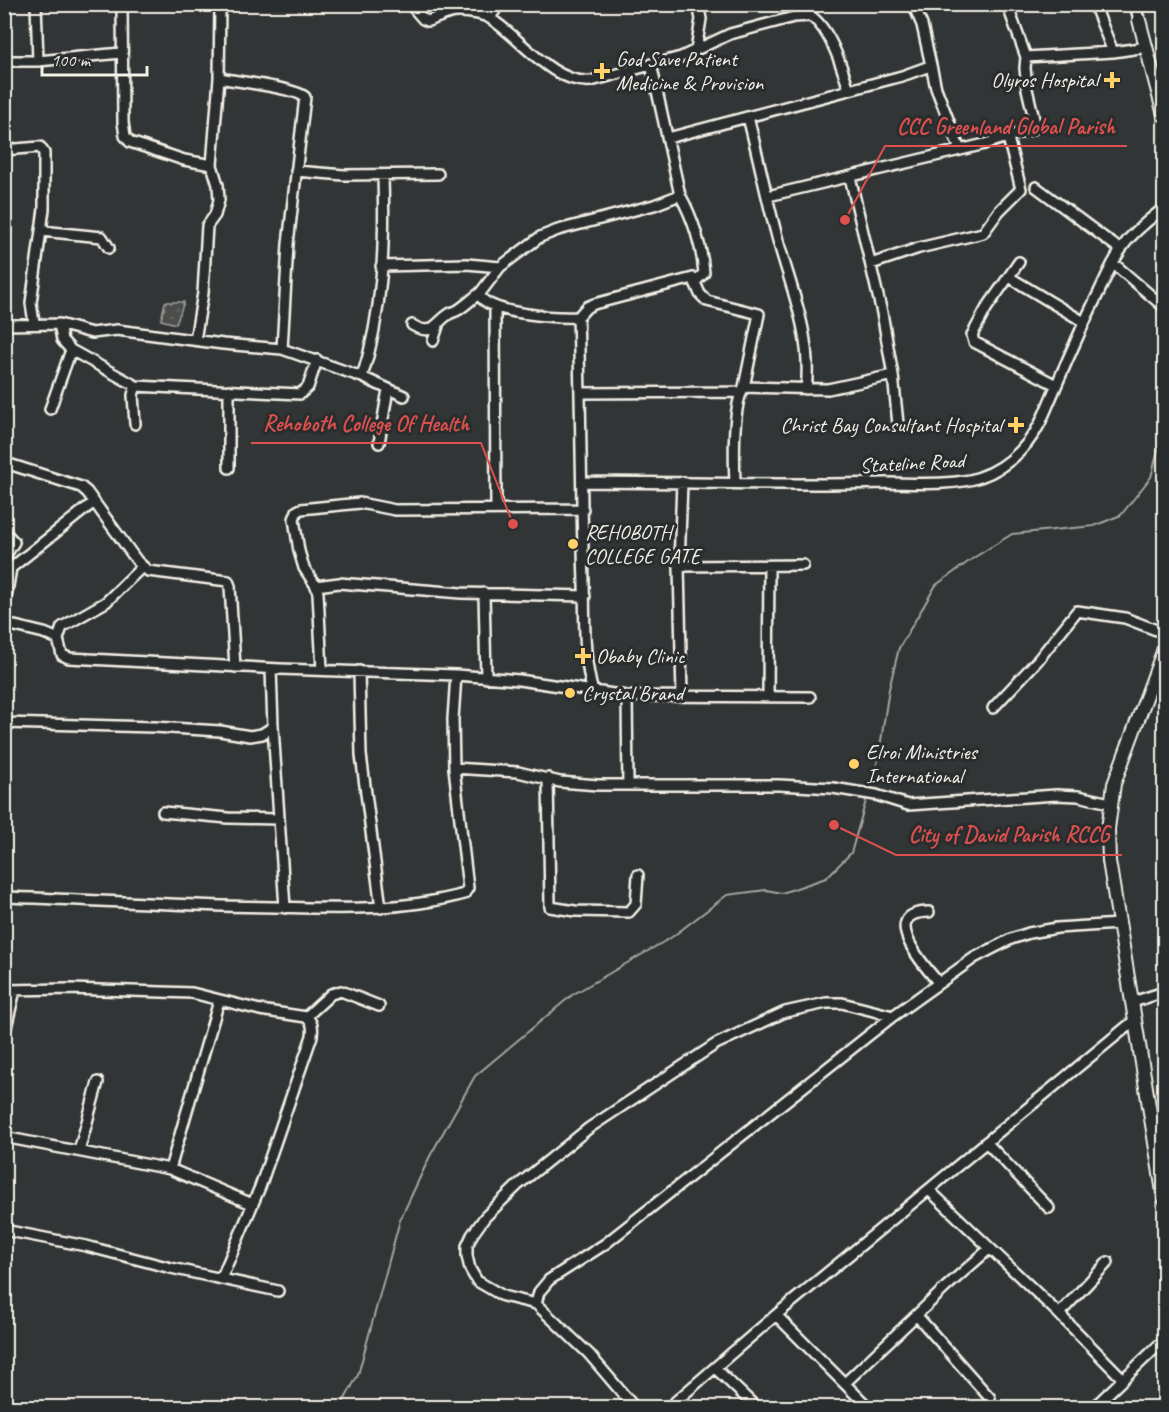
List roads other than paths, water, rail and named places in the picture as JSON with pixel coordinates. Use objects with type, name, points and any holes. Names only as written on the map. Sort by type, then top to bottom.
[{"type":"main road","points":[[1139,20],[1164,115]]},
{"type":"main road","points":[[1164,649],[1114,784],[1108,829],[1109,861],[1164,1198]]},
{"type":"street","points":[[36,4],[38,61]]},
{"type":"street","points":[[122,4],[123,122],[128,141],[184,160],[212,165]]},
{"type":"street","points":[[410,4],[423,19],[428,21],[451,12],[489,18],[538,58],[563,75],[580,82],[681,57],[730,34],[794,17],[811,16],[817,20],[833,47],[849,90]]},
{"type":"street","points":[[489,18],[499,4]]},
{"type":"street","points":[[696,50],[702,19],[698,4]]},
{"type":"street","points":[[913,4],[922,25],[930,66],[960,150]]},
{"type":"street","points":[[768,196],[1008,138],[1033,129],[1035,123],[1027,89],[1026,57],[1007,4]]},
{"type":"street","points":[[1094,4],[1113,52]]},
{"type":"street","points":[[1135,4],[1139,20]]},
{"type":"street","points":[[1139,20],[1141,4]]},
{"type":"street","points":[[195,340],[203,293],[207,226],[214,216],[219,201],[218,185],[212,165],[219,78],[220,7]]},
{"type":"street","points":[[1026,57],[1113,52],[1147,47]]},
{"type":"street","points":[[4,61],[38,61],[121,53]]},
{"type":"street","points":[[593,692],[589,668],[585,596],[582,393],[578,317],[587,307],[594,304],[693,278],[697,280],[702,277],[704,269],[697,239],[680,195],[651,64]]},
{"type":"street","points":[[668,138],[902,76],[930,66]]},
{"type":"street","points":[[219,78],[288,90],[303,95],[305,100],[288,244],[282,349]]},
{"type":"street","points":[[748,117],[775,231],[799,309],[808,366],[806,389]]},
{"type":"street","points":[[871,264],[919,248],[983,233],[999,211],[1021,189],[1008,138]]},
{"type":"street","points":[[5,140],[6,150],[40,147],[43,150],[45,192],[31,303],[34,323]]},
{"type":"street","points":[[296,171],[383,176],[438,174]]},
{"type":"street","points":[[362,377],[373,341],[379,306],[384,227],[383,176]]},
{"type":"street","points":[[850,177],[882,313],[898,424]]},
{"type":"street","points":[[1036,187],[1121,250]]},
{"type":"street","points":[[433,341],[438,326],[449,314],[457,311],[481,292],[500,267],[540,237],[680,195]]},
{"type":"street","name":"Stateline Road","points":[[582,482],[858,484],[957,482],[979,478],[1000,468],[1030,440],[1044,415],[1084,322],[1113,263],[1146,221],[1164,208]]},
{"type":"street","points":[[41,231],[102,237],[109,248]]},
{"type":"street","points":[[1019,262],[986,309],[972,335],[973,340],[1056,385]]},
{"type":"street","points":[[1113,263],[1164,307]]},
{"type":"street","points":[[381,266],[467,264],[500,267]]},
{"type":"street","points":[[1009,277],[1084,322]]},
{"type":"street","points":[[693,278],[700,294],[707,301],[759,314],[734,441],[735,483]]},
{"type":"street","points":[[481,292],[483,302],[495,307],[544,317],[578,317]]},
{"type":"street","points":[[495,307],[496,509]]},
{"type":"street","points":[[59,324],[62,340],[71,350],[136,386],[300,394],[308,387],[317,360]]},
{"type":"street","points":[[4,325],[59,324],[92,333],[117,330],[282,349],[362,377],[404,396]]},
{"type":"street","points":[[411,325],[419,329],[438,326]]},
{"type":"street","points":[[50,409],[71,350]]},
{"type":"street","points":[[582,393],[806,389],[845,386],[892,375]]},
{"type":"street","points":[[135,424],[133,394],[136,386]]},
{"type":"street","points":[[379,443],[388,389]]},
{"type":"street","points":[[229,390],[229,468]]},
{"type":"street","points":[[12,465],[70,482],[87,492],[142,567],[154,573],[228,582],[235,667]]},
{"type":"street","points":[[682,482],[679,566],[682,696]]},
{"type":"street","points":[[4,610],[11,568],[94,502]]},
{"type":"street","points":[[322,670],[316,586],[304,568],[294,519],[301,508],[360,503],[395,510],[583,509]]},
{"type":"street","points":[[4,531],[14,542],[4,558]]},
{"type":"street","points":[[679,566],[803,565]]},
{"type":"street","points":[[768,697],[769,566]]},
{"type":"street","points":[[142,567],[106,602],[65,624],[60,630],[58,639],[60,652],[69,658],[272,669],[456,675],[627,696],[810,697]]},
{"type":"street","points":[[316,586],[339,583],[484,593],[585,596]]},
{"type":"street","points":[[484,593],[486,678]]},
{"type":"street","points":[[993,708],[1038,660],[1077,611],[1125,618],[1164,633]]},
{"type":"street","points":[[15,626],[58,639]]},
{"type":"street","points":[[272,669],[273,728],[285,908]]},
{"type":"street","points":[[359,671],[361,755],[381,908]]},
{"type":"street","points":[[4,897],[184,906],[381,908],[460,895],[468,891],[454,768],[453,719],[456,675]]},
{"type":"street","points":[[627,696],[628,785]]},
{"type":"street","points":[[4,723],[154,727],[220,731],[250,736],[262,734],[273,728]]},
{"type":"street","points":[[454,768],[518,772],[575,783],[779,785],[833,788],[876,795],[908,805],[1056,795],[1078,796],[1110,804]]},
{"type":"street","points":[[548,778],[550,908],[628,912],[636,904],[638,875]]},
{"type":"street","points":[[163,812],[228,818],[279,819]]},
{"type":"street","points":[[929,912],[911,915],[905,927],[906,934],[920,961],[938,982]]},
{"type":"street","points":[[536,1304],[539,1292],[549,1280],[605,1244],[893,1016],[974,958],[1011,939],[1057,928],[1119,924]]},
{"type":"street","points":[[4,990],[192,993],[260,1010],[306,1017],[312,1023],[312,1036],[260,1187],[221,1279]]},
{"type":"street","points":[[4,1036],[15,990]]},
{"type":"street","points":[[306,1017],[331,994],[341,991],[379,1006]]},
{"type":"street","points":[[1133,1002],[1164,993]]},
{"type":"street","points":[[170,1169],[219,1001]]},
{"type":"street","points":[[635,1407],[590,1353],[536,1304],[503,1296],[477,1281],[470,1269],[467,1256],[472,1234],[485,1217],[544,1163],[589,1128],[716,1044],[785,1012],[826,1003],[842,1003],[893,1016]]},
{"type":"street","points":[[668,1407],[776,1315],[1136,1020]]},
{"type":"street","points":[[79,1151],[98,1082]]},
{"type":"street","points":[[4,1137],[170,1169],[252,1204]]},
{"type":"street","points":[[986,1142],[1049,1208]]},
{"type":"street","points":[[929,1190],[1059,1314],[1122,1378]]},
{"type":"street","points":[[4,1230],[112,1252],[278,1291]]},
{"type":"street","points":[[845,1383],[989,1249]]},
{"type":"street","points":[[1059,1314],[1108,1262]]},
{"type":"street","points":[[776,1315],[869,1407]]},
{"type":"street","points":[[917,1316],[990,1398]]},
{"type":"street","points":[[1093,1407],[1164,1340]]},
{"type":"street","points":[[715,1368],[757,1407]]},
{"type":"waterway","points":[[869,791],[878,760],[889,689],[899,648],[936,585],[1012,534],[1094,526],[1121,515],[1151,477],[1164,428]]},
{"type":"waterway","points":[[340,1408],[358,1375],[400,1220],[430,1156],[475,1076],[572,995],[672,937],[727,895],[766,890],[782,893],[826,878],[851,853],[867,797]]},
{"type":"place","name":"God Save Patient Medicine & Provision","points":[[602,71]]},
{"type":"place","name":"Olyros Hospital","points":[[1112,80]]},
{"type":"place","name":"CCC Greenland Global Parish","points":[[845,220]]},
{"type":"place","name":"Christ Bay Consultant Hospital","points":[[1016,425]]},
{"type":"place","name":"Rehoboth College Of Health","points":[[513,524]]},
{"type":"place","name":"REHOBOTH COLLEGE GATE","points":[[573,544]]},
{"type":"place","name":"Obaby Clinic","points":[[583,656]]},
{"type":"place","name":"Crystal Brand","points":[[570,693]]},
{"type":"place","name":"Elroi Ministries International","points":[[854,764]]},
{"type":"place","name":"City of David Parish RCCG","points":[[834,825]]}]
